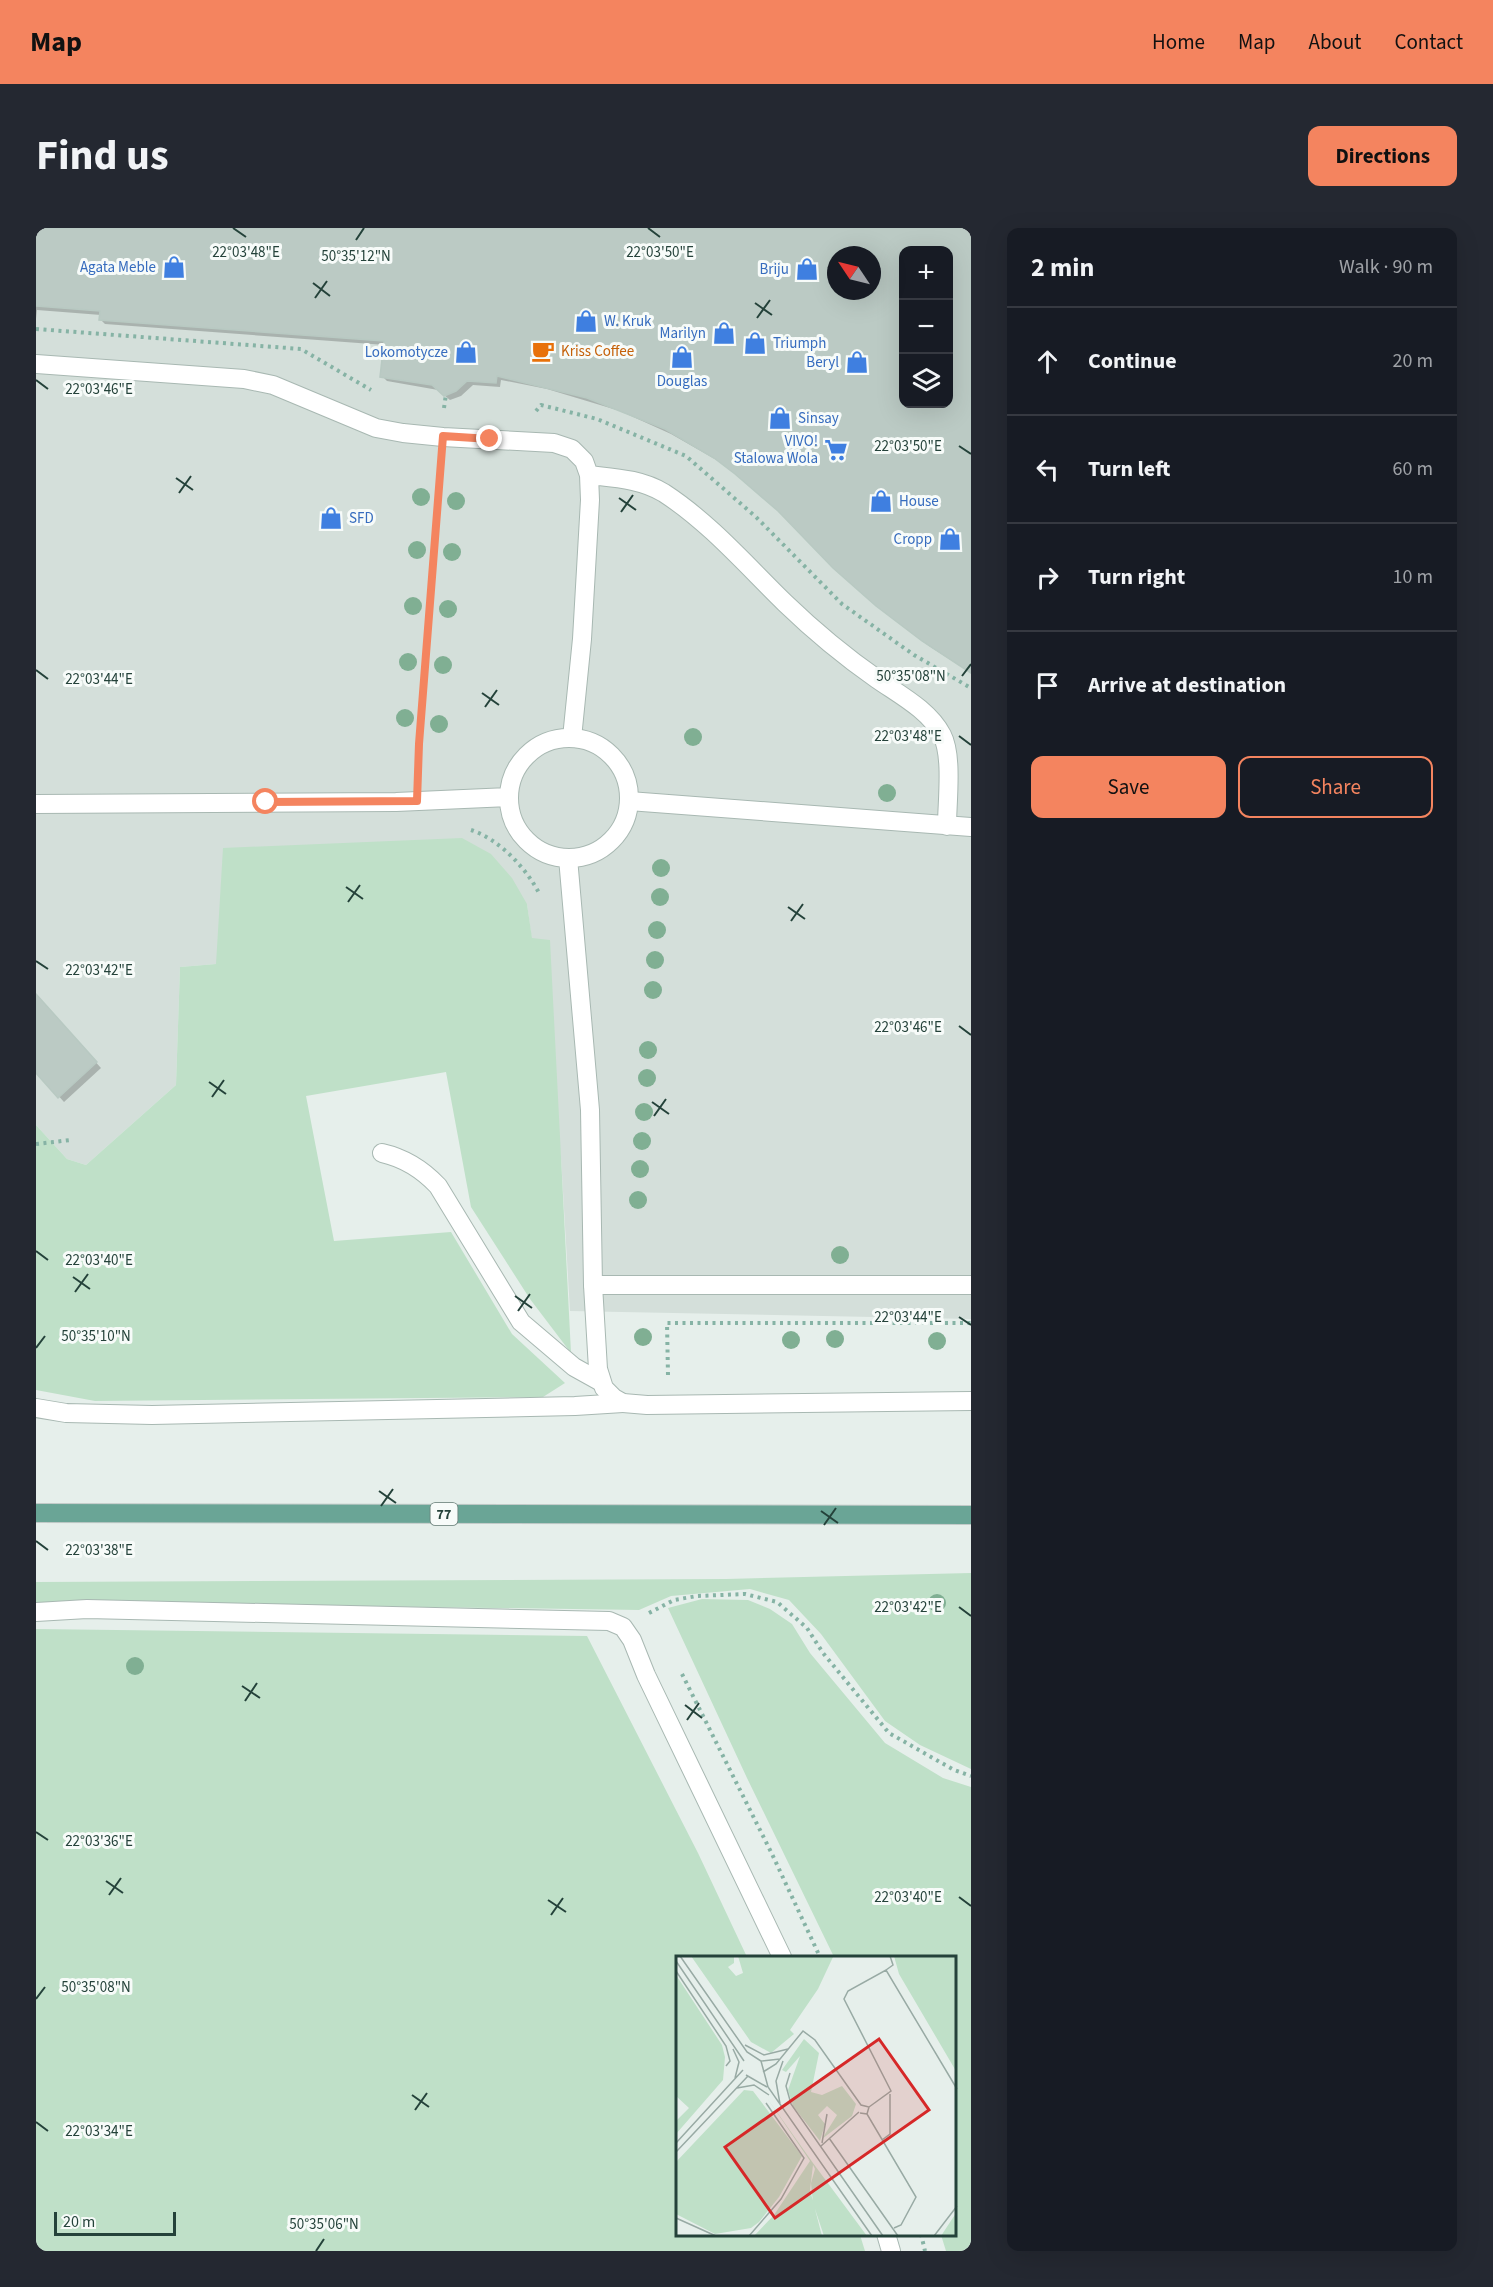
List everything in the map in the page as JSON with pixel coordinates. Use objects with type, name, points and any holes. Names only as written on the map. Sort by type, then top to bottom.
[{"type":"main road","name":"77","points":[[36,1513],[971,1515]]},
{"type":"street","points":[[36,364],[244,379],[273,385],[376,428],[403,433],[554,442],[572,449],[584,461],[589,475],[590,500],[582,639],[572,738]]},
{"type":"street","points":[[589,475],[641,482],[662,492],[723,540],[819,634],[935,722],[944,737],[948,755],[947,826]]},
{"type":"street","points":[[572,738],[595,744],[614,758],[628,786],[628,801],[623,823],[610,842],[590,854],[568,858],[550,855],[533,846],[519,832],[512,815],[509,797],[515,770],[528,754],[545,743],[572,738]]},
{"type":"street","points":[[36,804],[417,801],[509,797]]},
{"type":"street","points":[[628,801],[971,827]]},
{"type":"street","points":[[568,858],[585,1025],[590,1110],[593,1285],[601,1382]]},
{"type":"street","points":[[382,1154],[395,1156],[425,1172],[438,1186],[521,1322],[574,1367],[601,1382],[609,1394],[623,1403]]},
{"type":"street","points":[[593,1285],[971,1286]]},
{"type":"street","points":[[36,1408],[66,1413],[152,1415],[551,1407],[623,1403],[971,1401]]},
{"type":"street","points":[[36,1612],[99,1610],[609,1621],[623,1628],[632,1640],[651,1686],[782,1956]]},
{"type":"street","points":[[886,2236],[891,2251]]},
{"type":"path","points":[[417,801],[419,744],[443,436],[443,409],[446,394]]},
{"type":"path","points":[[464,829],[474,831],[508,854],[527,874],[541,901]]},
{"type":"path","points":[[36,1144],[71,1140]]},
{"type":"path","points":[[667,1354],[667,1323],[971,1323]]},
{"type":"path","points":[[623,1628],[674,1600],[697,1596],[746,1594],[777,1602],[807,1628],[823,1653],[889,1733],[954,1770],[971,1776]]},
{"type":"path","points":[[678,1664],[772,1854],[819,1956]]},
{"type":"path","points":[[921,2236],[925,2251]]},
{"type":"shaded area","points":[[36,228],[971,228],[971,1319],[570,1311],[561,1157],[527,904],[216,964],[180,967],[176,1085],[86,1165],[67,1159],[36,1125]]},
{"type":"green space","points":[[462,838],[491,854],[512,878],[527,904],[532,938],[550,940],[571,1353],[530,1299],[471,1207],[446,1072],[306,1096],[334,1241],[451,1232],[512,1334],[565,1383],[543,1397],[95,1401],[36,1390],[36,1125],[67,1159],[86,1165],[176,1085],[180,967],[216,964],[223,848]]},
{"type":"green space","points":[[971,1573],[971,1769],[920,1745],[885,1721],[821,1634],[789,1600],[750,1589],[671,1596],[639,1610],[36,1603],[36,1582],[726,1579]]},
{"type":"green space","points":[[702,1599],[748,1600],[770,1609],[792,1624],[810,1653],[885,1743],[943,1778],[971,1787],[971,2251],[946,2251],[941,2236],[956,2236],[956,1956],[834,1956],[668,1608]]},
{"type":"green space","points":[[36,1629],[587,1636],[698,1853],[747,1956],[676,1956],[676,2236],[860,2236],[865,2251],[36,2251]]},
{"type":"building","name":"VIVO! Stalowa Wola","points":[[36,228],[971,228],[971,673],[922,641],[876,606],[833,568],[778,511],[735,474],[714,458],[665,429],[587,398],[497,376],[496,383],[467,381],[456,391],[444,396],[432,385],[380,377],[384,341],[99,320],[100,311],[36,306]]},
{"type":"building","points":[[36,994],[97,1062],[58,1098],[36,1073]]},
{"type":"place","name":"Agata Meble","points":[[174,267]]},
{"type":"place","name":"Briju","points":[[807,269]]},
{"type":"place","name":"W. Kruk","points":[[586,321]]},
{"type":"place","name":"Marilyn","points":[[724,333]]},
{"type":"place","name":"Triumph","points":[[755,343]]},
{"type":"place","name":"Kriss Coffee","points":[[543,351]]},
{"type":"place","name":"Lokomotycze","points":[[466,352]]},
{"type":"place","name":"Douglas","points":[[682,357]]},
{"type":"place","name":"Beryl","points":[[857,362]]},
{"type":"place","name":"Sinsay","points":[[780,418]]},
{"type":"place","name":"VIVO! Stalowa Wola","points":[[836,450]]},
{"type":"place","name":"House","points":[[881,501]]},
{"type":"place","name":"SFD","points":[[331,518]]},
{"type":"place","name":"Cropp","points":[[950,539]]},
{"type":"route","points":[[266,802],[417,801],[419,744],[443,436],[490,439]]}]
